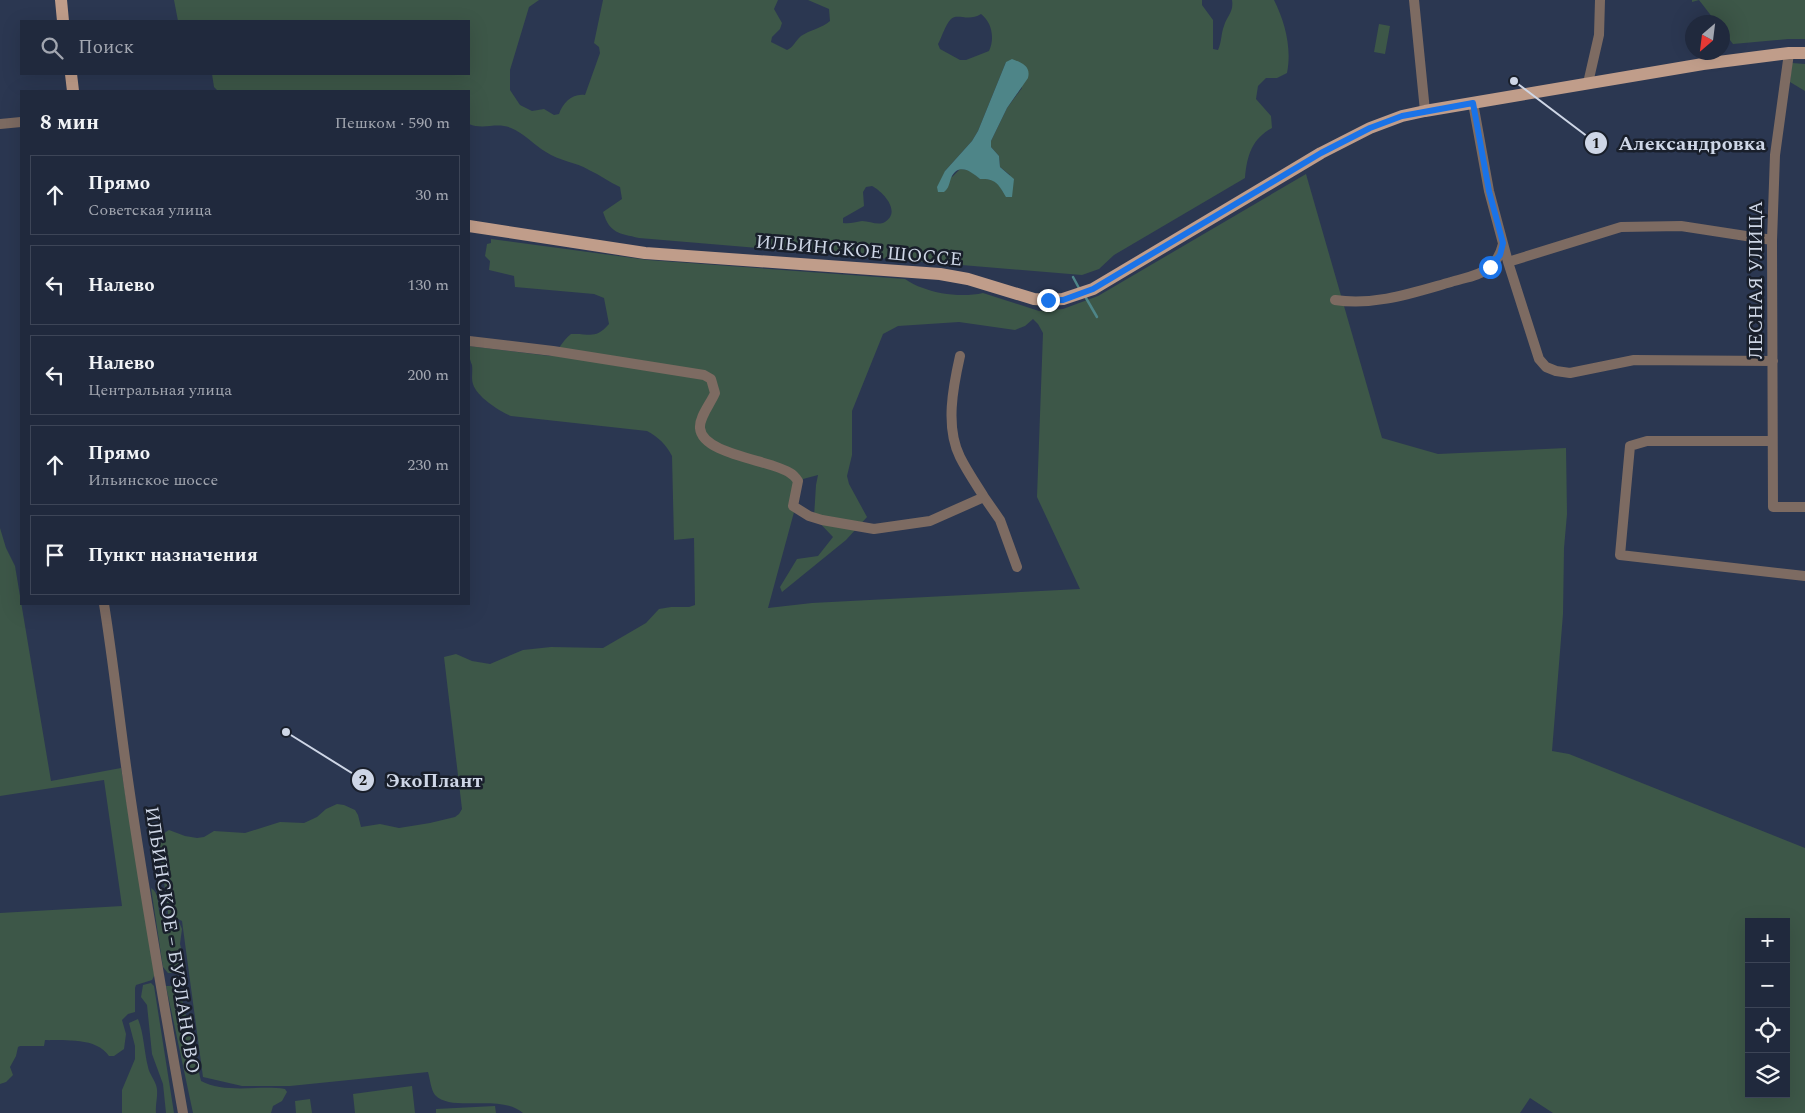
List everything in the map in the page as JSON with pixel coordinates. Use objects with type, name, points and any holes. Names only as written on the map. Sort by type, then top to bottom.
[{"type":"main road","points":[[61,0],[63,20]]},
{"type":"main road","name":"ИЛЬИНСКОЕ ШОССЕ","points":[[470,226],[645,253],[940,274],[968,279],[1034,299],[1063,300],[1093,289],[1321,153],[1370,128],[1402,116],[1703,64],[1789,53],[1805,53]]},
{"type":"main road","points":[[70,75],[73,90]]},
{"type":"street","points":[[1414,0],[1425,111]]},
{"type":"street","points":[[1588,83],[1599,35],[1600,0]]},
{"type":"street","name":"ЛЕСНАЯ УЛИЦА","points":[[1789,53],[1775,155],[1772,240],[1773,361],[1771,440],[1773,508],[1805,507]]},
{"type":"street","points":[[1473,103],[1489,191],[1508,262],[1539,359],[1546,367],[1570,373],[1604,368],[1634,360],[1773,361]]},
{"type":"street","points":[[0,124],[20,122]]},
{"type":"street","points":[[1508,262],[1621,227],[1681,226],[1772,240]]},
{"type":"street","points":[[1334,300],[1351,302],[1394,299],[1477,274],[1490,267],[1500,255],[1503,243]]},
{"type":"street","points":[[470,341],[553,351],[704,375],[711,379],[715,393],[701,420],[700,428],[709,443],[728,452],[783,469],[792,474],[798,481],[793,506],[810,516],[822,520],[874,529],[930,521],[984,497]]},
{"type":"street","points":[[960,356],[953,391],[952,426],[959,455],[1000,520],[1017,567]]},
{"type":"street","points":[[1771,440],[1647,441],[1630,446],[1620,555],[1805,576]]},
{"type":"street","name":"ИЛЬИНСКОЕ – БУЗЛАНОВО","points":[[104,605],[127,772],[160,980],[184,1113]]},
{"type":"shaded area","points":[[174,0],[539,0],[529,7],[510,70],[510,90],[520,105],[532,111],[544,109],[554,115],[559,114],[569,99],[576,95],[585,95],[600,53],[599,47],[594,43],[603,0],[778,0],[774,9],[782,23],[780,29],[772,37],[771,42],[787,50],[801,36],[830,21],[829,9],[808,0],[1202,0],[1202,5],[1213,20],[1213,49],[1218,50],[1225,23],[1231,11],[1232,0],[1274,0],[1286,35],[1289,54],[1287,73],[1277,78],[1266,78],[1258,86],[1256,99],[1271,116],[1272,128],[1260,137],[1252,148],[1247,162],[1245,178],[1114,255],[1099,269],[1082,275],[639,238],[612,229],[603,212],[622,199],[620,187],[584,167],[551,155],[511,128],[506,126],[470,124],[470,90],[217,90],[214,87],[212,75],[470,75],[470,20],[178,20]],"holes":[[[981,14],[990,26],[992,36],[989,51],[966,60],[960,60],[940,49],[938,44],[951,19]],[[1006,62],[1022,88],[1007,108],[991,141],[991,147],[999,156],[1000,167],[1010,175],[1003,192],[994,181],[980,179],[969,171],[960,169],[952,177],[945,171],[972,141],[978,131]],[[872,186],[881,192],[889,202],[892,212],[890,218],[880,224],[862,221],[843,223],[843,218],[864,206],[863,192],[866,187]]]},
{"type":"shaded area","points":[[1699,0],[1805,0],[1805,39],[1733,44],[1730,40],[1730,15],[1711,15]]},
{"type":"shaded area","points":[[1379,24],[1390,26],[1385,54],[1374,52]]},
{"type":"shaded area","points":[[1012,59],[1027,68],[1029,74],[1007,108],[991,141],[991,147],[999,156],[1000,167],[1014,179],[1012,197],[1006,197],[999,186],[993,181],[980,179],[973,173],[961,169],[954,173],[944,192],[938,192],[937,187],[945,171],[972,141],[978,131],[1006,62]]},
{"type":"shaded area","points":[[1792,63],[1805,64],[1805,91],[1790,82]]},
{"type":"shaded area","points":[[1306,174],[1382,438],[1438,454],[1566,448],[1567,514],[1564,548],[1563,614],[1552,751],[1569,754],[1805,848],[1805,1113],[1553,1113],[1530,1098],[1520,1113],[523,1113],[513,1107],[502,1104],[453,1103],[443,1100],[435,1095],[428,1072],[290,1086],[242,1086],[203,1077],[182,921],[168,914],[159,845],[163,834],[169,830],[197,838],[204,837],[214,831],[245,833],[280,822],[304,823],[337,804],[355,810],[361,827],[380,824],[399,828],[455,817],[462,809],[444,657],[456,654],[472,661],[490,664],[523,650],[551,647],[603,648],[646,623],[659,609],[695,605],[694,538],[674,540],[672,456],[661,441],[647,431],[511,416],[489,403],[475,389],[472,382],[470,346],[550,356],[571,334],[596,334],[609,324],[604,298],[594,294],[515,287],[514,276],[489,270],[490,261],[485,256],[487,244],[491,243],[491,239],[648,260],[905,279],[918,286],[945,294],[983,293],[1039,311],[1063,309],[1098,296]],"holes":[[[1033,319],[1043,333],[1037,497],[1080,589],[812,603],[768,608],[803,479],[818,475],[814,517],[833,537],[818,556],[797,559],[780,587],[782,592],[846,540],[867,517],[849,484],[847,476],[852,455],[852,411],[883,334],[898,326],[959,322],[1015,330],[1025,326]]]},
{"type":"shaded area","points":[[0,528],[6,548],[15,566],[20,605],[22,605],[51,781],[121,768],[155,974],[152,980],[136,985],[135,1012],[128,1014],[122,1020],[126,1034],[124,1049],[114,1056],[109,1056],[103,1050],[89,1043],[71,1040],[45,1040],[44,1046],[20,1046],[10,1067],[13,1075],[6,1082],[0,1084],[0,913],[122,906],[104,780],[0,796]]},
{"type":"shaded area","points":[[151,888],[157,895],[159,911],[179,922],[182,929],[180,944],[186,967],[182,973],[168,973],[163,967]]},
{"type":"shaded area","points":[[151,983],[154,986],[174,1113],[166,1113],[163,1084],[152,1054],[147,1005],[141,997],[143,985]]},
{"type":"shaded area","points":[[166,986],[179,986],[201,1081],[210,1085],[231,1088],[285,1089],[287,1092],[282,1101],[273,1106],[271,1113],[193,1113]]},
{"type":"shaded area","points":[[138,1019],[149,1069],[157,1088],[156,1113],[122,1113],[122,1090],[135,1059],[135,1046],[129,1023]]},
{"type":"shaded area","points":[[412,1086],[415,1113],[355,1113],[353,1094]]},
{"type":"shaded area","points":[[310,1099],[312,1113],[296,1113],[295,1101]]},
{"type":"shaded area","points":[[495,1106],[496,1113],[436,1113],[436,1109]]},
{"type":"waterway","points":[[1073,277],[1080,290]]},
{"type":"waterway","points":[[1086,298],[1097,317]]},
{"type":"place","name":"Александровка","points":[[1514,81]]},
{"type":"place","name":"ЭкоПлант","points":[[286,732]]},
{"type":"route","points":[[1048,300],[1063,300],[1093,289],[1321,153],[1370,128],[1402,116],[1473,103],[1489,191],[1503,243],[1500,255],[1490,267]]}]
